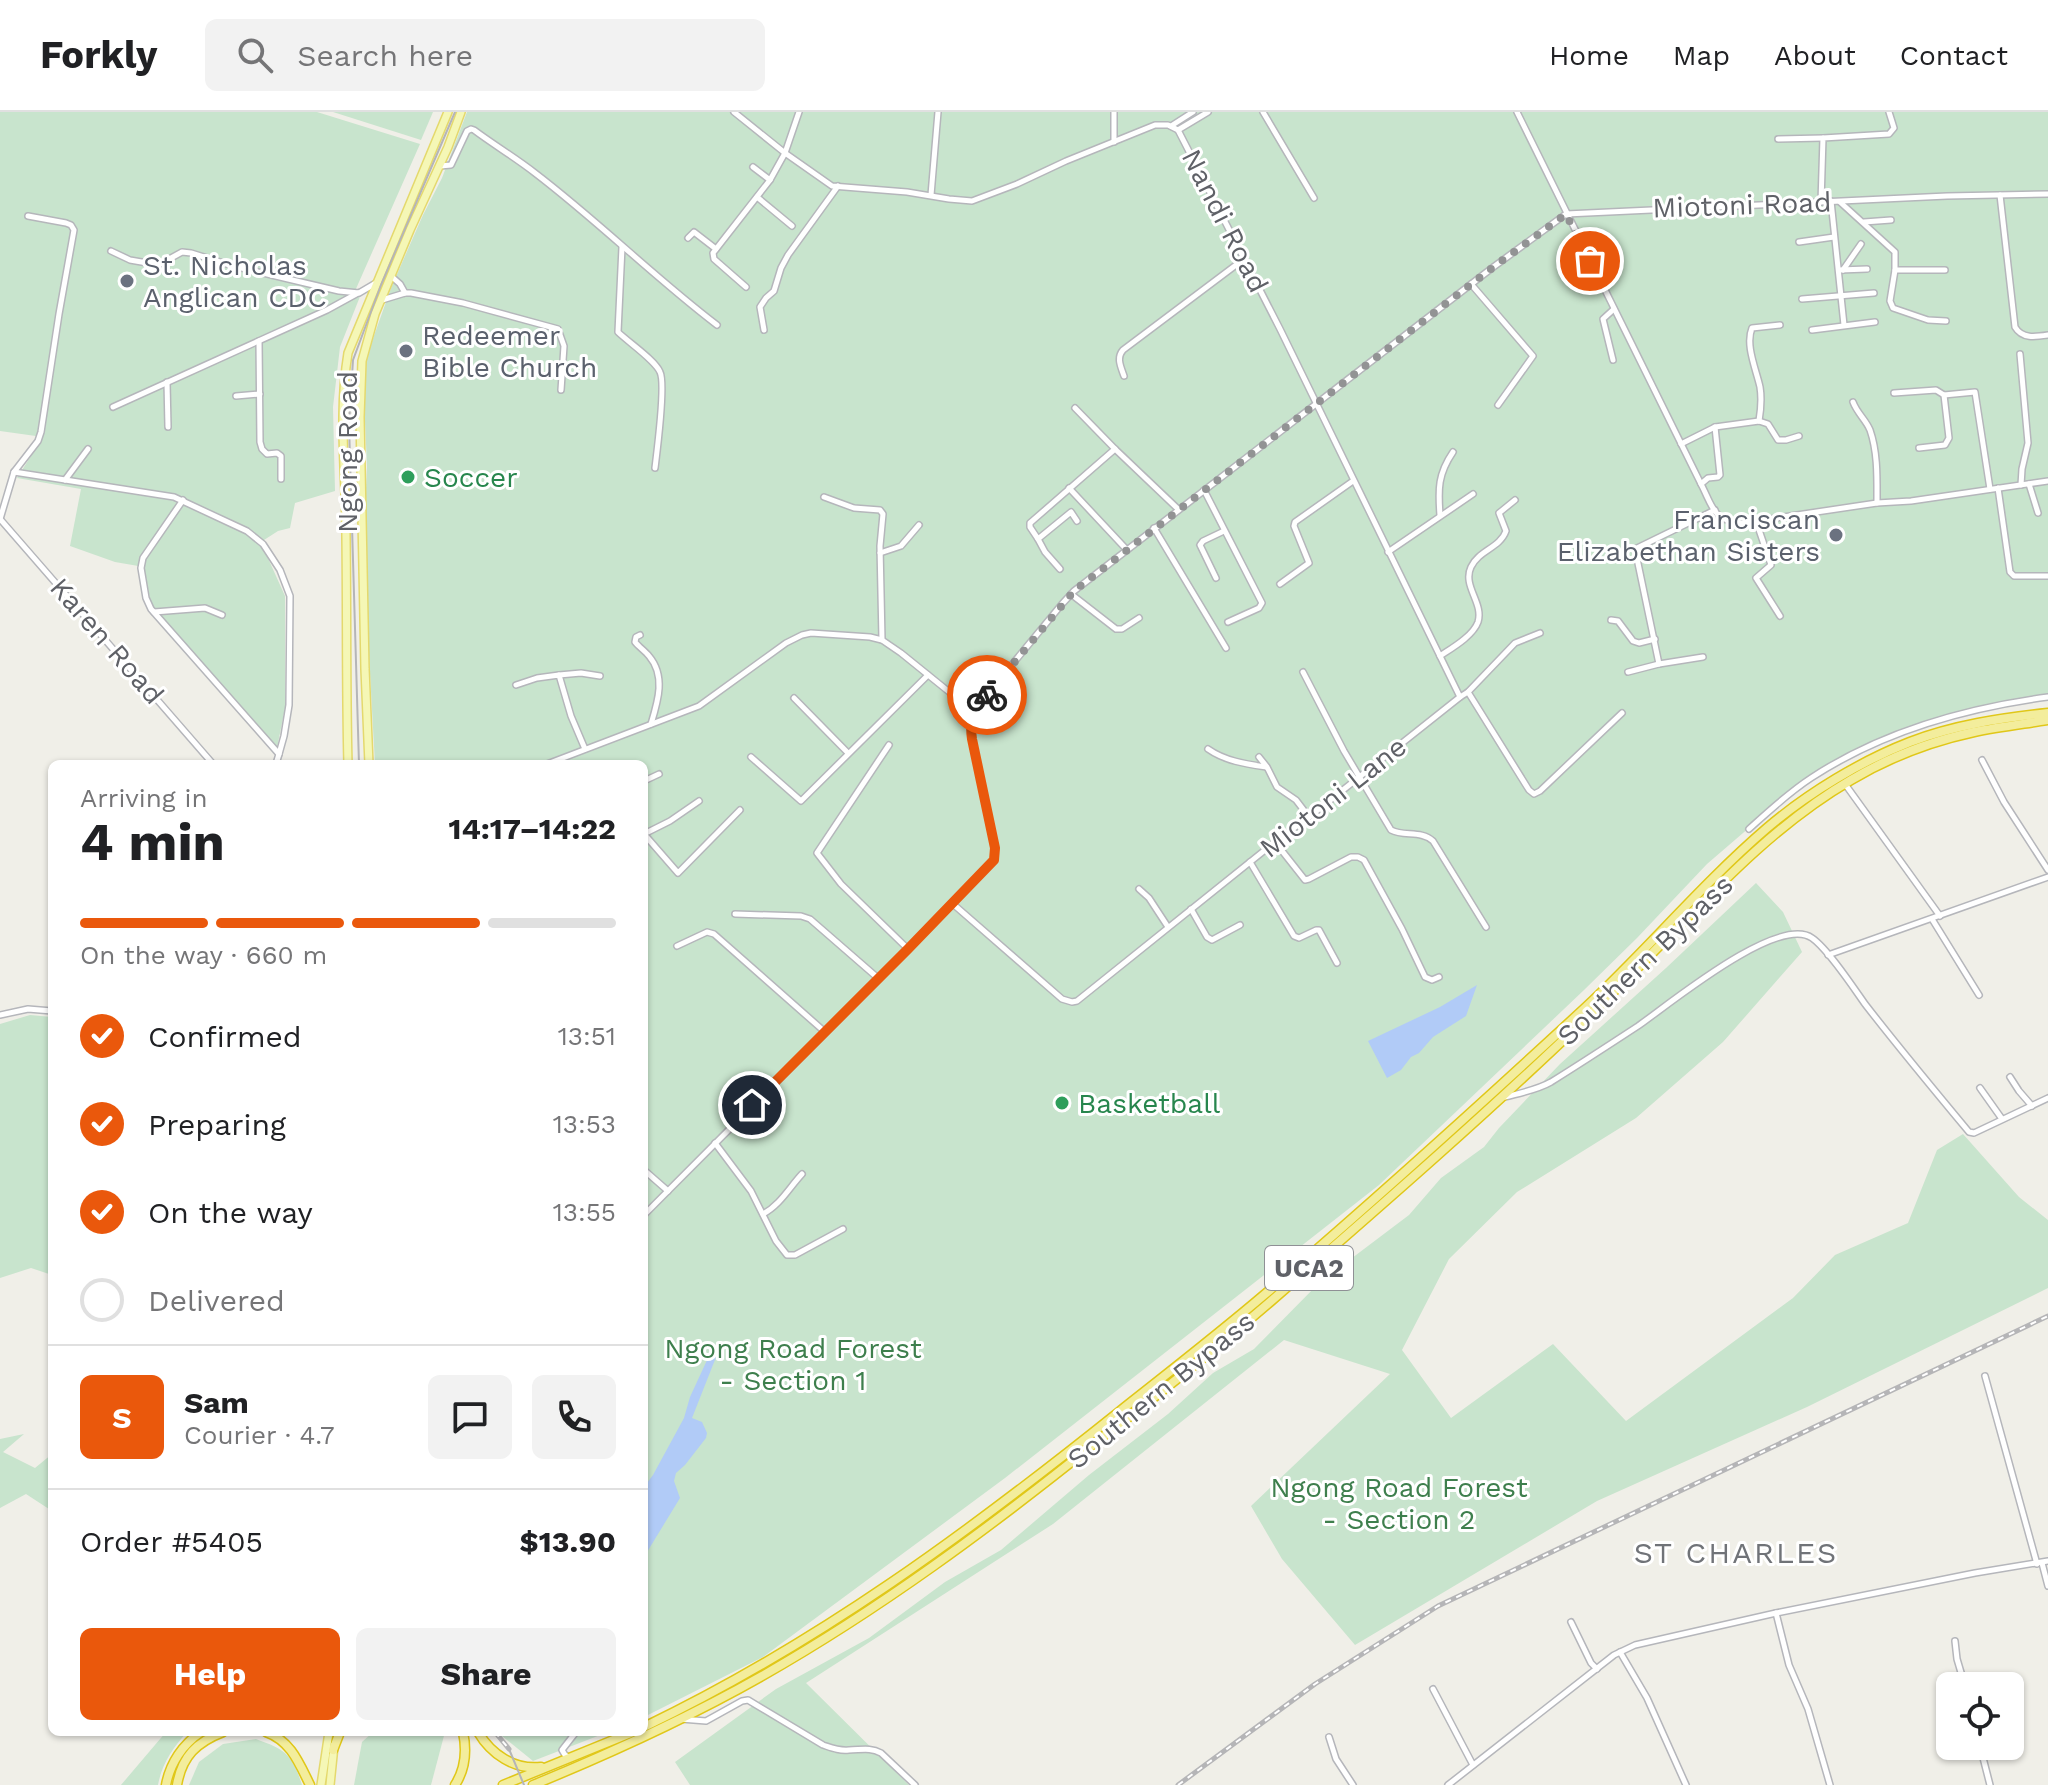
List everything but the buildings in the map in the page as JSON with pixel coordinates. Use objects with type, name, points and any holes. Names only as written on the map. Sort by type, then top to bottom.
[{"type":"highway","name":"Southern Bypass","points":[[648,1725],[763,1665],[850,1612],[949,1543],[1071,1450],[1262,1297],[1509,1078],[1606,988],[1755,839],[1800,803],[1861,765],[1910,742],[1973,724],[2048,713]]},
{"type":"highway","name":"Southern Bypass","points":[[648,1735],[765,1674],[830,1635],[940,1561],[1162,1391],[1267,1305],[1502,1097],[1775,834],[1810,806],[1889,761],[1931,745],[1972,732],[2048,720]]},
{"type":"highway","points":[[166,1785],[182,1749],[195,1736]]},
{"type":"highway","points":[[177,1785],[181,1769],[189,1756],[204,1740],[214,1736]]},
{"type":"highway","points":[[276,1736],[294,1754],[310,1785]]},
{"type":"highway","points":[[333,1750],[337,1736]]},
{"type":"highway","points":[[455,1785],[465,1760],[464,1736]]},
{"type":"highway","points":[[481,1736],[489,1748],[507,1760],[525,1767],[554,1765]]},
{"type":"highway","points":[[503,1785],[623,1736]]},
{"type":"highway","name":"Southern Bypass","points":[[533,1785],[646,1736]]},
{"type":"main road","name":"Ngong Road","points":[[348,760],[344,375],[348,353],[448,112]]},
{"type":"main road","name":"Ngong Road","points":[[369,760],[362,361],[370,327],[460,116]]},
{"type":"main road","points":[[343,439],[351,448],[360,443],[361,436]]},
{"type":"main road","points":[[344,480],[352,471],[362,476]]},
{"type":"main road","points":[[321,1785],[328,1736]]},
{"type":"main road","points":[[330,1785],[333,1750]]},
{"type":"street","name":"Nandi Road","points":[[734,112],[832,186],[949,199],[976,200],[1155,125],[1168,125],[1178,130],[1317,404]]},
{"type":"street","points":[[746,287],[712,256],[770,180],[785,153],[799,112]]},
{"type":"street","points":[[931,195],[938,112]]},
{"type":"street","points":[[1114,112],[1114,142]]},
{"type":"street","points":[[1177,112],[1178,122]]},
{"type":"street","points":[[1170,127],[1193,112]]},
{"type":"street","points":[[1178,130],[1208,112]]},
{"type":"street","points":[[1263,112],[1314,198]]},
{"type":"street","points":[[1517,112],[1701,484],[1722,520],[1756,521],[2048,481]]},
{"type":"street","points":[[1778,139],[1889,134],[1894,128],[1889,112]]},
{"type":"street","points":[[460,116],[471,129],[534,171],[717,325]]},
{"type":"street","points":[[440,166],[451,165],[465,134],[471,129]]},
{"type":"street","points":[[1821,202],[1823,138]]},
{"type":"street","points":[[753,167],[770,180]]},
{"type":"street","points":[[764,330],[760,307],[774,291],[781,268],[796,244],[839,186]]},
{"type":"street","name":"Miotoni Road","points":[[1566,214],[2048,194]]},
{"type":"street","points":[[2000,195],[2015,327],[2026,336],[2048,335]]},
{"type":"street","points":[[757,197],[792,226]]},
{"type":"street","points":[[1831,201],[1841,270],[1844,325]]},
{"type":"street","points":[[1839,201],[1895,252],[1890,301],[1893,308],[1928,320],[1946,321]]},
{"type":"street","points":[[648,1211],[953,904],[995,857],[970,723],[974,712],[1071,594],[1566,214]]},
{"type":"street","points":[[0,519],[14,472],[38,441],[41,432],[74,230],[66,223],[28,216]]},
{"type":"street","points":[[1863,222],[1891,220]]},
{"type":"street","points":[[688,238],[694,232],[716,249]]},
{"type":"street","points":[[1799,242],[1834,237]]},
{"type":"street","points":[[1841,270],[1861,244]]},
{"type":"street","points":[[622,246],[618,332],[661,374],[655,468]]},
{"type":"street","points":[[111,251],[130,260],[153,264],[160,264],[182,252],[191,253],[233,266],[359,293]]},
{"type":"street","points":[[1124,376],[1119,360],[1123,350],[1244,259]]},
{"type":"street","points":[[1841,270],[1867,269]]},
{"type":"street","points":[[1895,270],[1945,270]]},
{"type":"street","points":[[391,276],[405,293]]},
{"type":"street","points":[[113,407],[327,310],[377,282]]},
{"type":"street","points":[[1471,284],[1533,356],[1498,405]]},
{"type":"street","points":[[381,300],[405,293],[463,303],[558,329],[564,346],[561,390]]},
{"type":"street","points":[[1802,299],[1874,293]]},
{"type":"street","points":[[1613,360],[1603,319],[1614,309]]},
{"type":"street","points":[[1812,330],[1875,322]]},
{"type":"street","points":[[1759,421],[1761,400],[1750,331],[1752,328],[1780,325]]},
{"type":"street","points":[[259,341],[260,442],[267,454],[277,453],[281,456],[281,479]]},
{"type":"street","points":[[2020,354],[2028,443],[2021,485]]},
{"type":"street","points":[[167,382],[168,427]]},
{"type":"street","points":[[1894,393],[1936,390],[1944,395],[1976,393],[2010,572],[2014,576],[2048,576]]},
{"type":"street","points":[[236,396],[260,394]]},
{"type":"street","points":[[1919,448],[1945,445],[1949,441],[1944,395]]},
{"type":"street","points":[[1853,402],[1868,425],[1873,441],[1877,503]]},
{"type":"street","points":[[1317,404],[1460,697]]},
{"type":"street","points":[[1075,408],[1178,509]]},
{"type":"street","points":[[1681,444],[1715,427],[1759,421],[1768,424],[1780,440],[1799,436]]},
{"type":"street","points":[[1701,484],[1708,478],[1720,475],[1715,427]]},
{"type":"street","points":[[65,480],[88,449]]},
{"type":"street","points":[[1060,569],[1045,552],[1030,523],[1115,449]]},
{"type":"street","points":[[1440,516],[1440,478],[1453,452]]},
{"type":"street","points":[[14,472],[157,493],[183,500],[254,536],[271,553],[290,596],[289,705],[277,760]]},
{"type":"street","points":[[1280,584],[1309,563],[1295,522],[1353,481]]},
{"type":"street","points":[[2029,484],[2038,513]]},
{"type":"street","points":[[1069,488],[1127,550]]},
{"type":"street","points":[[1204,490],[1262,606],[1228,622]]},
{"type":"street","points":[[1388,552],[1473,494]]},
{"type":"street","points":[[824,497],[854,508],[882,511],[882,640]]},
{"type":"street","points":[[183,500],[142,562],[146,598],[153,612],[279,754]]},
{"type":"street","points":[[1440,656],[1477,625],[1478,609],[1469,585],[1470,569],[1479,555],[1502,540],[1506,531],[1499,513],[1515,500]]},
{"type":"street","points":[[1659,664],[1635,549],[1715,510]]},
{"type":"street","points":[[1038,539],[1071,512],[1077,521]]},
{"type":"street","name":"Karen Road","points":[[0,519],[210,760]]},
{"type":"street","points":[[1756,521],[1771,565],[1756,578],[1780,616]]},
{"type":"street","points":[[880,553],[901,546],[919,525]]},
{"type":"street","points":[[1154,528],[1226,648]]},
{"type":"street","points":[[1216,578],[1200,545],[1224,531]]},
{"type":"street","points":[[1071,594],[1116,629],[1122,629],[1139,618]]},
{"type":"street","points":[[153,612],[205,608],[222,615]]},
{"type":"street","points":[[1611,620],[1618,621],[1636,642],[1655,639]]},
{"type":"street","points":[[556,760],[699,706],[786,643],[811,633],[882,640],[974,712]]},
{"type":"street","name":"Miotoni Lane","points":[[953,904],[1062,999],[1077,1001],[1468,692],[1519,641],[1540,633]]},
{"type":"street","points":[[640,635],[635,642],[652,659],[660,680],[651,725]]},
{"type":"street","points":[[1628,672],[1703,657]]},
{"type":"street","points":[[1303,672],[1359,777],[1392,831],[1424,835],[1433,841],[1486,927]]},
{"type":"street","points":[[516,685],[548,676],[581,673],[600,676]]},
{"type":"street","points":[[559,675],[585,749]]},
{"type":"street","points":[[751,757],[801,801],[928,675]]},
{"type":"street","points":[[1468,692],[1534,794],[1622,713]]},
{"type":"street","points":[[1749,829],[1808,779],[1878,743],[1963,712],[2048,697]]},
{"type":"street","points":[[794,698],[848,753]]},
{"type":"street","points":[[889,745],[817,853],[841,884],[908,949]]},
{"type":"street","points":[[1208,749],[1228,759],[1267,767]]},
{"type":"street","points":[[568,755],[571,760]]},
{"type":"street","points":[[1259,757],[1277,787],[1296,800],[1309,817]]},
{"type":"street","points":[[1982,760],[2004,802],[2048,870]]},
{"type":"street","points":[[648,779],[659,774]]},
{"type":"street","points":[[1845,784],[1940,916]]},
{"type":"street","points":[[648,832],[699,801]]},
{"type":"street","points":[[648,839],[678,873],[740,810]]},
{"type":"street","points":[[1275,842],[1305,880],[1351,857],[1364,860],[1425,977],[1432,980],[1439,977]]},
{"type":"street","points":[[1250,862],[1294,936],[1299,938],[1319,930],[1337,963]]},
{"type":"street","points":[[1828,955],[2047,878]]},
{"type":"street","points":[[1139,889],[1149,898],[1168,927]]},
{"type":"street","points":[[1191,909],[1207,937],[1212,940],[1240,925]]},
{"type":"street","points":[[735,914],[810,919],[879,979]]},
{"type":"street","points":[[1932,919],[1979,995]]},
{"type":"street","points":[[677,946],[710,932],[825,1032]]},
{"type":"street","points":[[1502,1097],[1549,1083],[1654,1015],[1685,989],[1754,946],[1788,936],[1808,935],[1828,955],[1902,1052],[1969,1132],[1974,1133],[2048,1098]]},
{"type":"street","points":[[0,1015],[28,1009],[48,1011]]},
{"type":"street","points":[[2010,1077],[2032,1106]]},
{"type":"street","points":[[1980,1088],[2002,1119]]},
{"type":"street","points":[[715,1143],[743,1180],[776,1241],[790,1256],[843,1229]]},
{"type":"street","points":[[648,1174],[668,1191]]},
{"type":"street","points":[[763,1214],[779,1204],[802,1174]]},
{"type":"street","points":[[1985,1376],[2048,1586]]},
{"type":"street","points":[[1448,1785],[1620,1652],[1644,1642],[1975,1573],[2042,1563]]},
{"type":"street","points":[[1776,1613],[1789,1665],[1808,1709],[1830,1785]]},
{"type":"street","points":[[1571,1622],[1597,1669]]},
{"type":"street","points":[[1955,1641],[1961,1672]]},
{"type":"street","points":[[1620,1652],[1647,1698],[1686,1785]]},
{"type":"street","points":[[1433,1689],[1473,1765]]},
{"type":"street","points":[[681,1719],[706,1721],[748,1700],[823,1745],[881,1753],[915,1785]]},
{"type":"street","points":[[571,1758],[562,1750],[573,1736]]},
{"type":"street","points":[[1329,1737],[1336,1759],[1353,1785]]},
{"type":"street","points":[[1984,1760],[1990,1785]]},
{"type":"green space","points":[[0,112],[317,112],[420,144],[355,291],[225,262],[223,266],[361,294],[340,347],[333,407],[335,491],[295,503],[290,528],[264,540],[267,556],[285,596],[285,708],[277,748],[151,604],[144,567],[115,562],[70,546],[81,489],[17,478],[43,437],[0,431]]},
{"type":"green space","points":[[333,112],[433,112],[421,140]]},
{"type":"green space","name":"Ngong Road Forest - Section 1","points":[[467,112],[2048,112],[2048,699],[1942,718],[1878,740],[1817,773],[1707,864],[1584,990],[1379,1185],[1005,1478],[763,1657],[648,1715],[648,760],[375,760],[368,637],[365,361],[391,288],[442,178]]},
{"type":"green space","name":"Ngong Road Forest - Section 2","points":[[1756,883],[1783,912],[1802,952],[1723,1042],[1636,1118],[1517,1192],[1449,1259],[1402,1350],[1451,1418],[1553,1344],[1626,1421],[1793,1298],[1835,1255],[1908,1223],[1937,1150],[1963,1134],[2019,1197],[2048,1220],[2048,1288],[1807,1407],[1597,1501],[1355,1645],[1282,1559],[1251,1506],[1390,1374],[1284,1340],[1053,1524],[806,1683],[909,1785],[690,1785],[675,1762],[776,1689],[869,1638],[945,1582],[1001,1550],[1089,1475],[1168,1414],[1213,1373],[1254,1349],[1319,1283],[1409,1215],[1441,1178],[1484,1147],[1560,1064]]},
{"type":"green space","points":[[30,1015],[48,1017],[48,1274],[31,1268],[0,1278],[0,1024]]},
{"type":"green space","points":[[24,1434],[3,1452],[35,1468],[48,1457],[48,1508],[26,1494],[0,1508],[0,1439]]},
{"type":"green space","points":[[163,1736],[184,1736],[169,1756],[158,1785],[121,1785]]},
{"type":"green space","points":[[369,1736],[444,1736],[431,1785],[354,1785],[362,1742]]},
{"type":"green space","points":[[502,1736],[598,1736],[533,1761]]},
{"type":"green space","points":[[256,1739],[286,1754],[295,1766],[302,1785],[189,1785],[199,1762],[223,1744]]},
{"type":"water","points":[[1477,985],[1466,1016],[1433,1037],[1401,1070],[1387,1078],[1368,1041],[1440,1007]]},
{"type":"water","points":[[714,1345],[720,1347],[692,1418],[702,1422],[706,1438],[676,1473],[674,1481],[680,1498],[648,1550],[648,1482],[684,1418],[690,1397]]},
{"type":"tram line","points":[[359,760],[349,424],[353,360],[381,285],[455,112]]},
{"type":"tram line","points":[[509,1749],[524,1785]]},
{"type":"railway","points":[[1178,1785],[1315,1684],[1438,1606],[2048,1316]]},
{"type":"railway","points":[[498,1736],[509,1749]]},
{"type":"way so far","points":[[987,695],[1074,591],[1566,214],[1590,261]]},
{"type":"place","name":"St. Nicholas Anglican CDC","points":[[127,281]]},
{"type":"place","name":"Redeemer Bible Church","points":[[406,351]]},
{"type":"place","name":"Soccer","points":[[408,477]]},
{"type":"place","name":"Franciscan Elizabethan Sisters","points":[[1836,535]]},
{"type":"place","name":"Basketball","points":[[1062,1103]]},
{"type":"district","name":"ST CHARLES","points":[[1736,1552]]},
{"type":"route","points":[[752,1105],[994,860],[995,848],[970,723],[987,695]]}]
